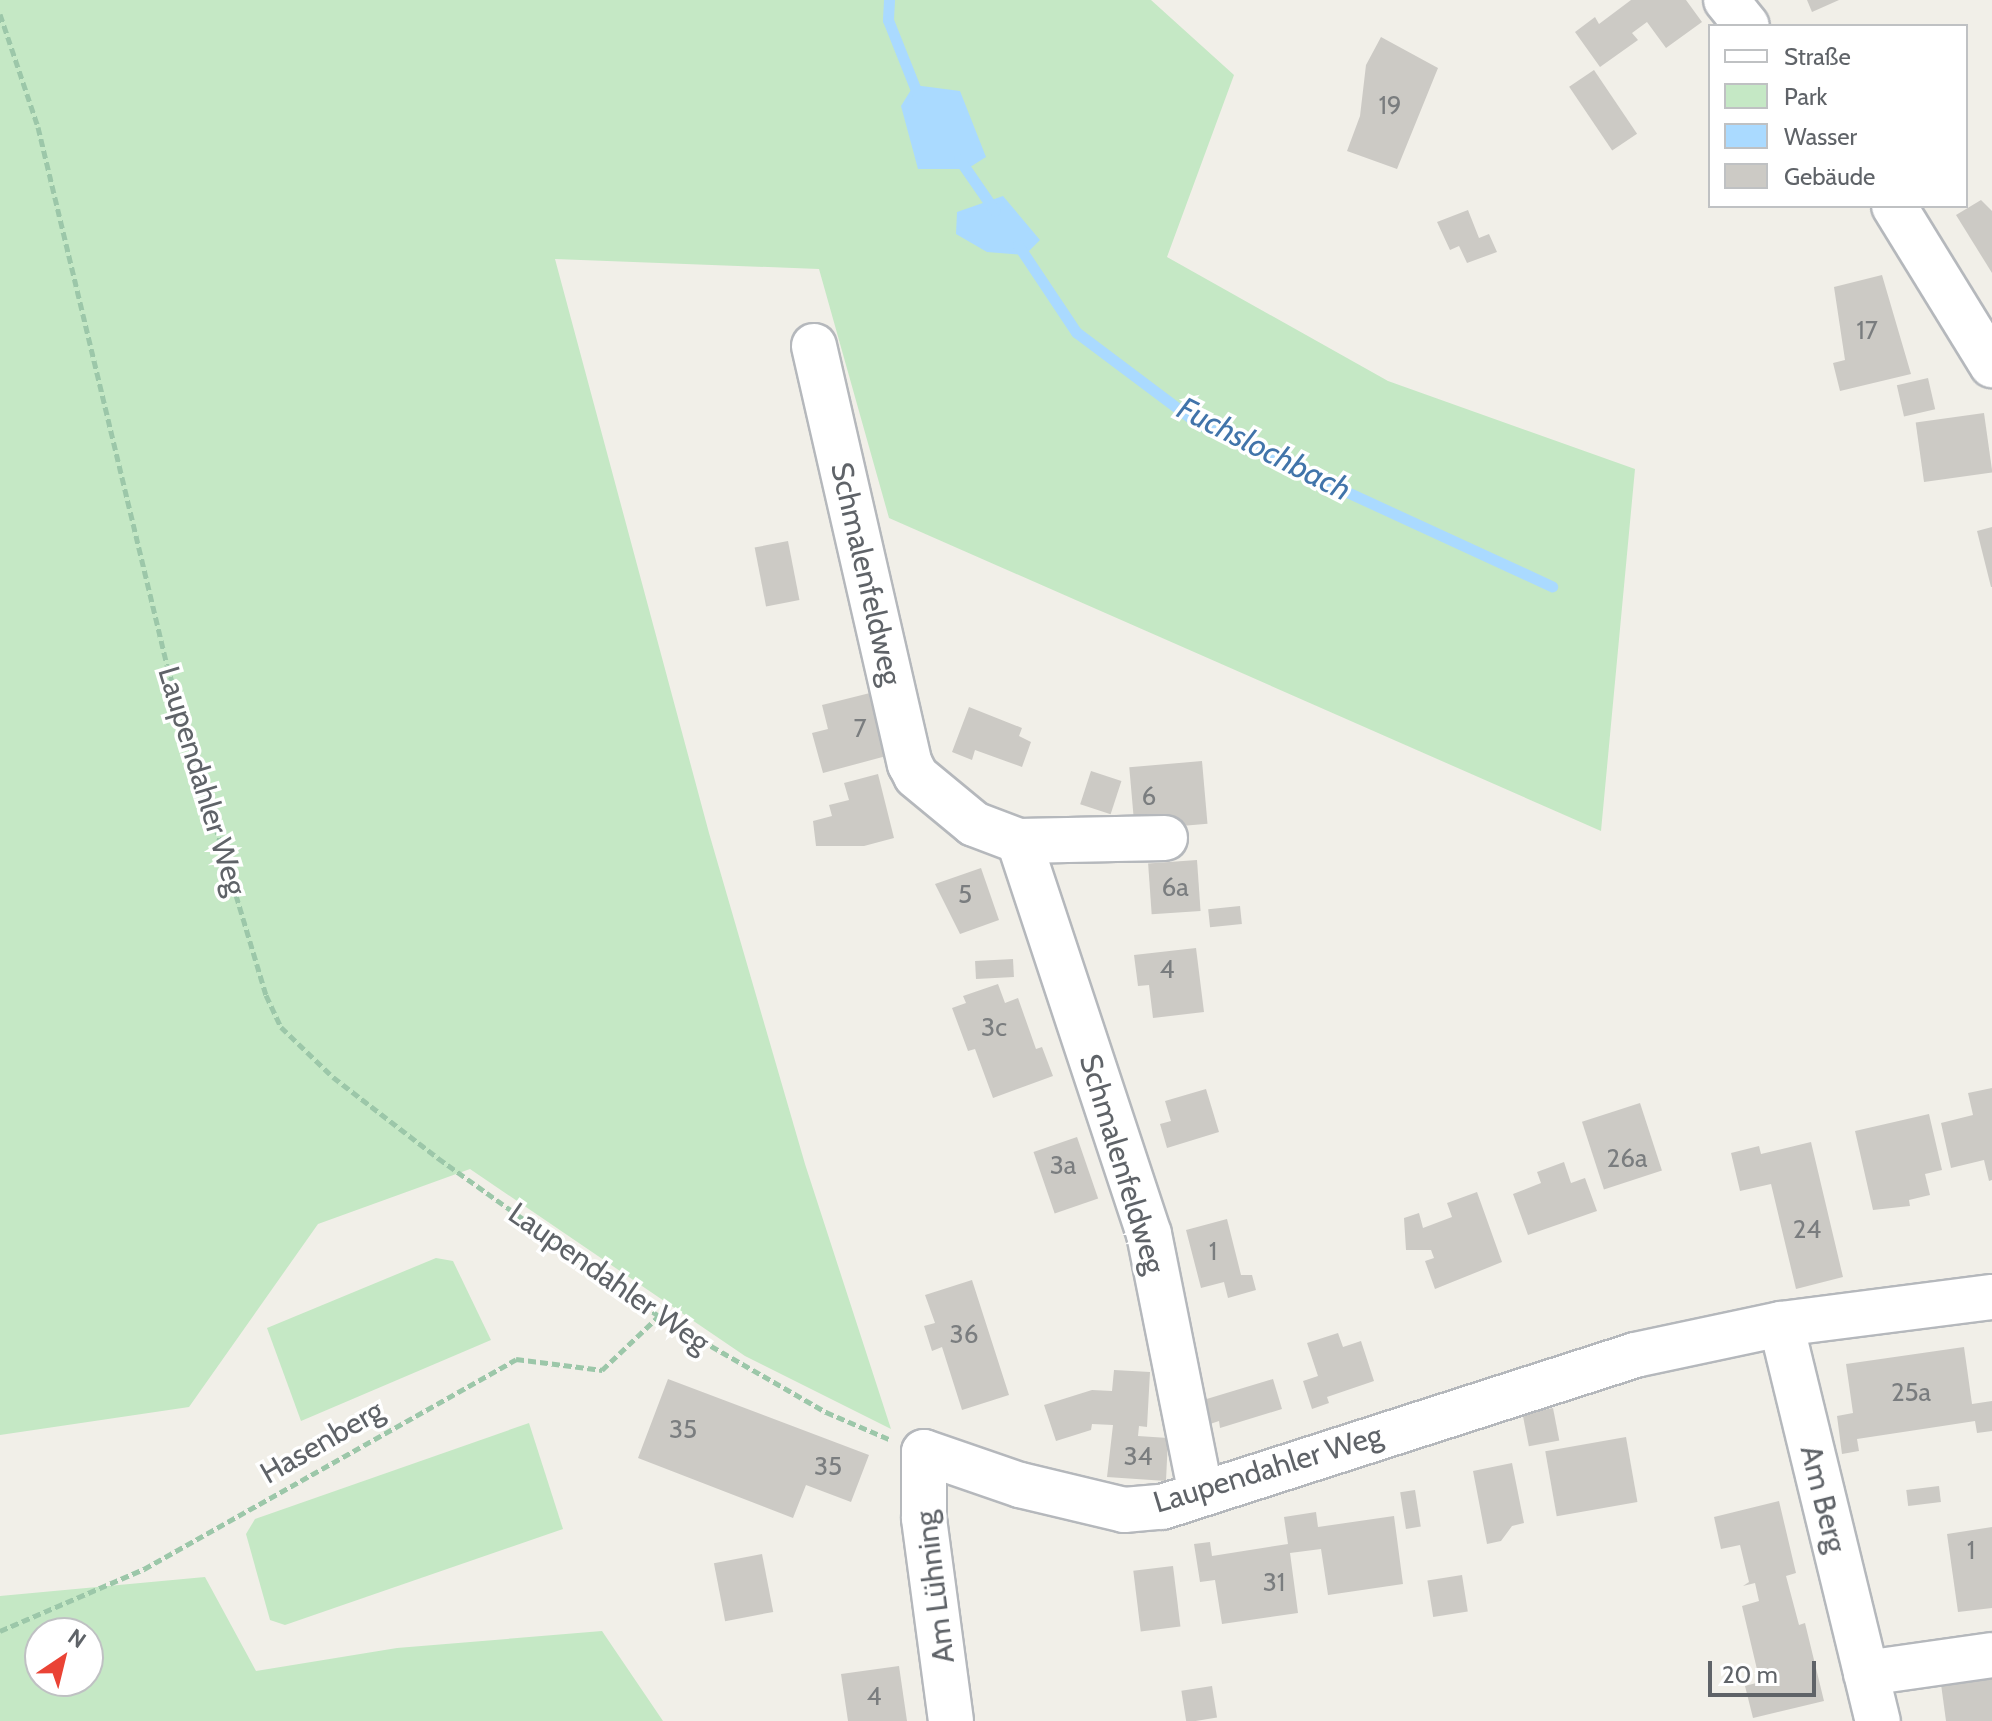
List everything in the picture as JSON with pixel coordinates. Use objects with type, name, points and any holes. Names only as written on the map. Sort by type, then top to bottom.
[{"type":"street","points":[[1726,0],[1745,24]]},
{"type":"street","points":[[1895,208],[1992,365]]},
{"type":"street","name":"Schmalenfeldweg","points":[[814,346],[910,764],[916,776],[974,824],[1019,841],[1070,844],[1165,838]]},
{"type":"street","name":"Schmalenfeldweg","points":[[1019,841],[1149,1234],[1201,1494]]},
{"type":"street","name":"Laupendahler Weg","points":[[924,1452],[1020,1485],[1124,1510],[1162,1507],[1521,1389],[1635,1355],[1781,1324],[1992,1297]]},
{"type":"street","name":"Am Berg","points":[[1781,1324],[1878,1721]]},
{"type":"street","name":"Am Lühning","points":[[924,1452],[924,1518],[951,1721]]},
{"type":"street","points":[[1866,1673],[1992,1655]]},
{"type":"path","name":"Laupendahler Weg","points":[[0,14],[38,127],[167,665],[266,995],[281,1027],[333,1077],[438,1158],[659,1316],[826,1412],[924,1452]]},
{"type":"path","name":"Hasenberg","points":[[0,1631],[144,1569],[516,1359],[602,1370],[659,1316]]},
{"type":"green space","points":[[0,0],[1151,0],[1234,75],[1167,257],[1388,381],[1635,469],[1601,831],[889,518],[819,269],[555,259],[709,833],[805,1164],[891,1429],[745,1356],[470,1169],[318,1224],[189,1407],[0,1435]]},
{"type":"green space","points":[[436,1258],[453,1261],[491,1340],[301,1421],[267,1328]]},
{"type":"green space","points":[[529,1423],[563,1529],[285,1625],[270,1620],[246,1534],[255,1519]]},
{"type":"green space","points":[[205,1577],[256,1671],[397,1648],[602,1631],[663,1721],[0,1721],[0,1596]]},
{"type":"water","points":[[914,85],[960,91],[986,157],[967,169],[918,169],[901,106]]},
{"type":"water","points":[[1003,196],[1040,240],[1025,255],[987,252],[956,234],[957,212]]},
{"type":"building","points":[[1631,0],[1686,0],[1702,22],[1666,48],[1647,22],[1632,33],[1638,40],[1600,67],[1575,32],[1595,17],[1599,24]]},
{"type":"building","points":[[1807,0],[1839,0],[1812,12]]},
{"type":"building","points":[[1381,37],[1438,68],[1397,169],[1347,151],[1360,116],[1366,65]]},
{"type":"building","points":[[1594,70],[1637,134],[1612,151],[1569,87]]},
{"type":"building","points":[[1981,200],[1992,211],[1992,273],[1956,215]]},
{"type":"building","points":[[1468,210],[1479,238],[1489,234],[1497,252],[1467,263],[1459,246],[1450,250],[1437,222]]},
{"type":"building","points":[[1882,275],[1911,374],[1840,391],[1833,363],[1845,360],[1834,287]]},
{"type":"building","points":[[1928,378],[1935,409],[1904,416],[1897,385]]},
{"type":"building","points":[[1984,413],[1992,472],[1924,482],[1916,423]]},
{"type":"building","points":[[1992,527],[1992,587],[1991,587],[1977,531]]},
{"type":"building","points":[[788,541],[799,600],[766,606],[755,547]]},
{"type":"building","points":[[874,692],[890,755],[823,773],[812,733],[828,729],[822,705]]},
{"type":"building","points":[[969,707],[1022,728],[1019,736],[1031,742],[1022,767],[975,750],[972,760],[952,752]]},
{"type":"building","points":[[1202,761],[1207,824],[1135,830],[1129,767]]},
{"type":"building","points":[[1091,771],[1121,781],[1111,814],[1080,804]]},
{"type":"building","points":[[878,774],[894,838],[864,846],[816,846],[813,821],[832,816],[829,805],[849,800],[844,783]]},
{"type":"building","points":[[1197,860],[1201,911],[1152,914],[1148,863]]},
{"type":"building","points":[[981,868],[999,920],[960,934],[935,884]]},
{"type":"building","points":[[1240,906],[1242,924],[1210,927],[1208,909]]},
{"type":"building","points":[[1196,948],[1204,1012],[1153,1018],[1149,985],[1138,986],[1134,955]]},
{"type":"building","points":[[1013,959],[1014,977],[976,979],[975,961]]},
{"type":"building","points":[[998,984],[1005,1003],[1018,998],[1036,1049],[1042,1047],[1053,1076],[993,1098],[975,1049],[968,1051],[952,1008],[966,1003],[963,996]]},
{"type":"building","points":[[1992,1088],[1992,1180],[1989,1181],[1984,1160],[1951,1168],[1941,1123],[1973,1115],[1968,1093]]},
{"type":"building","points":[[1206,1089],[1219,1132],[1167,1148],[1160,1124],[1171,1121],[1165,1101]]},
{"type":"building","points":[[1640,1103],[1662,1171],[1604,1189],[1582,1122]]},
{"type":"building","points":[[1929,1114],[1942,1170],[1925,1174],[1930,1195],[1909,1200],[1910,1206],[1873,1210],[1855,1131]]},
{"type":"building","points":[[1077,1137],[1098,1198],[1055,1213],[1034,1152]]},
{"type":"building","points":[[1811,1142],[1843,1277],[1796,1289],[1771,1184],[1740,1191],[1731,1153],[1759,1146],[1761,1154]]},
{"type":"building","points":[[1564,1162],[1571,1183],[1585,1178],[1597,1211],[1528,1235],[1513,1194],[1541,1183],[1537,1172]]},
{"type":"building","points":[[1477,1192],[1502,1262],[1435,1289],[1425,1261],[1434,1258],[1431,1250],[1406,1250],[1404,1218],[1419,1213],[1423,1228],[1452,1217],[1447,1203]]},
{"type":"building","points":[[1227,1219],[1241,1275],[1252,1275],[1256,1290],[1228,1298],[1224,1282],[1201,1288],[1186,1230]]},
{"type":"building","points":[[972,1280],[1009,1395],[962,1410],[942,1347],[932,1351],[924,1326],[935,1323],[925,1295]]},
{"type":"building","points":[[1338,1333],[1343,1347],[1361,1341],[1374,1381],[1327,1397],[1329,1403],[1312,1409],[1303,1381],[1318,1376],[1307,1343]]},
{"type":"building","points":[[1964,1347],[1972,1404],[1992,1401],[1992,1431],[1977,1433],[1975,1421],[1857,1439],[1859,1451],[1842,1454],[1837,1416],[1853,1413],[1846,1364]]},
{"type":"building","points":[[1114,1370],[1150,1372],[1147,1427],[1139,1426],[1138,1436],[1168,1438],[1166,1481],[1107,1477],[1113,1425],[1092,1424],[1091,1430],[1056,1441],[1044,1405],[1092,1390],[1112,1391]]},
{"type":"building","points":[[668,1379],[869,1455],[851,1502],[806,1485],[793,1518],[638,1458]]},
{"type":"building","points":[[1273,1379],[1282,1409],[1220,1428],[1219,1421],[1207,1425],[1200,1401]]},
{"type":"building","points":[[1553,1408],[1559,1440],[1529,1446],[1523,1414]]},
{"type":"building","points":[[1626,1437],[1637,1502],[1557,1516],[1545,1451]]},
{"type":"building","points":[[1512,1463],[1524,1523],[1512,1526],[1501,1541],[1487,1544],[1473,1471]]},
{"type":"building","points":[[1939,1486],[1941,1502],[1908,1506],[1906,1490]]},
{"type":"building","points":[[1415,1490],[1421,1527],[1406,1529],[1400,1492]]},
{"type":"building","points":[[1779,1501],[1796,1573],[1786,1576],[1799,1625],[1805,1623],[1824,1701],[1753,1718],[1745,1686],[1760,1682],[1742,1606],[1759,1601],[1755,1583],[1743,1586],[1749,1582],[1740,1545],[1721,1549],[1714,1517]]},
{"type":"building","points":[[1316,1512],[1318,1527],[1394,1516],[1403,1584],[1328,1595],[1321,1549],[1290,1553],[1298,1613],[1222,1624],[1215,1580],[1200,1582],[1194,1544],[1210,1542],[1212,1556],[1288,1544],[1284,1517]]},
{"type":"building","points":[[1992,1527],[1992,1608],[1958,1612],[1947,1534]]},
{"type":"building","points":[[762,1554],[773,1612],[725,1621],[714,1563]]},
{"type":"building","points":[[1173,1566],[1180,1627],[1141,1631],[1133,1571]]},
{"type":"building","points":[[1462,1575],[1468,1612],[1433,1617],[1427,1580]]},
{"type":"building","points":[[899,1666],[907,1721],[848,1721],[841,1674]]},
{"type":"building","points":[[1992,1677],[1992,1721],[1946,1721],[1941,1684]]},
{"type":"building","points":[[1212,1686],[1217,1718],[1186,1721],[1181,1691]]},
{"type":"waterway","name":"Fuchslochbach","points":[[889,0],[888,20],[919,98]]},
{"type":"waterway","name":"Fuchslochbach","points":[[959,159],[995,211]]},
{"type":"waterway","name":"Fuchslochbach","points":[[1018,245],[1076,332],[1197,423],[1552,586]]}]
